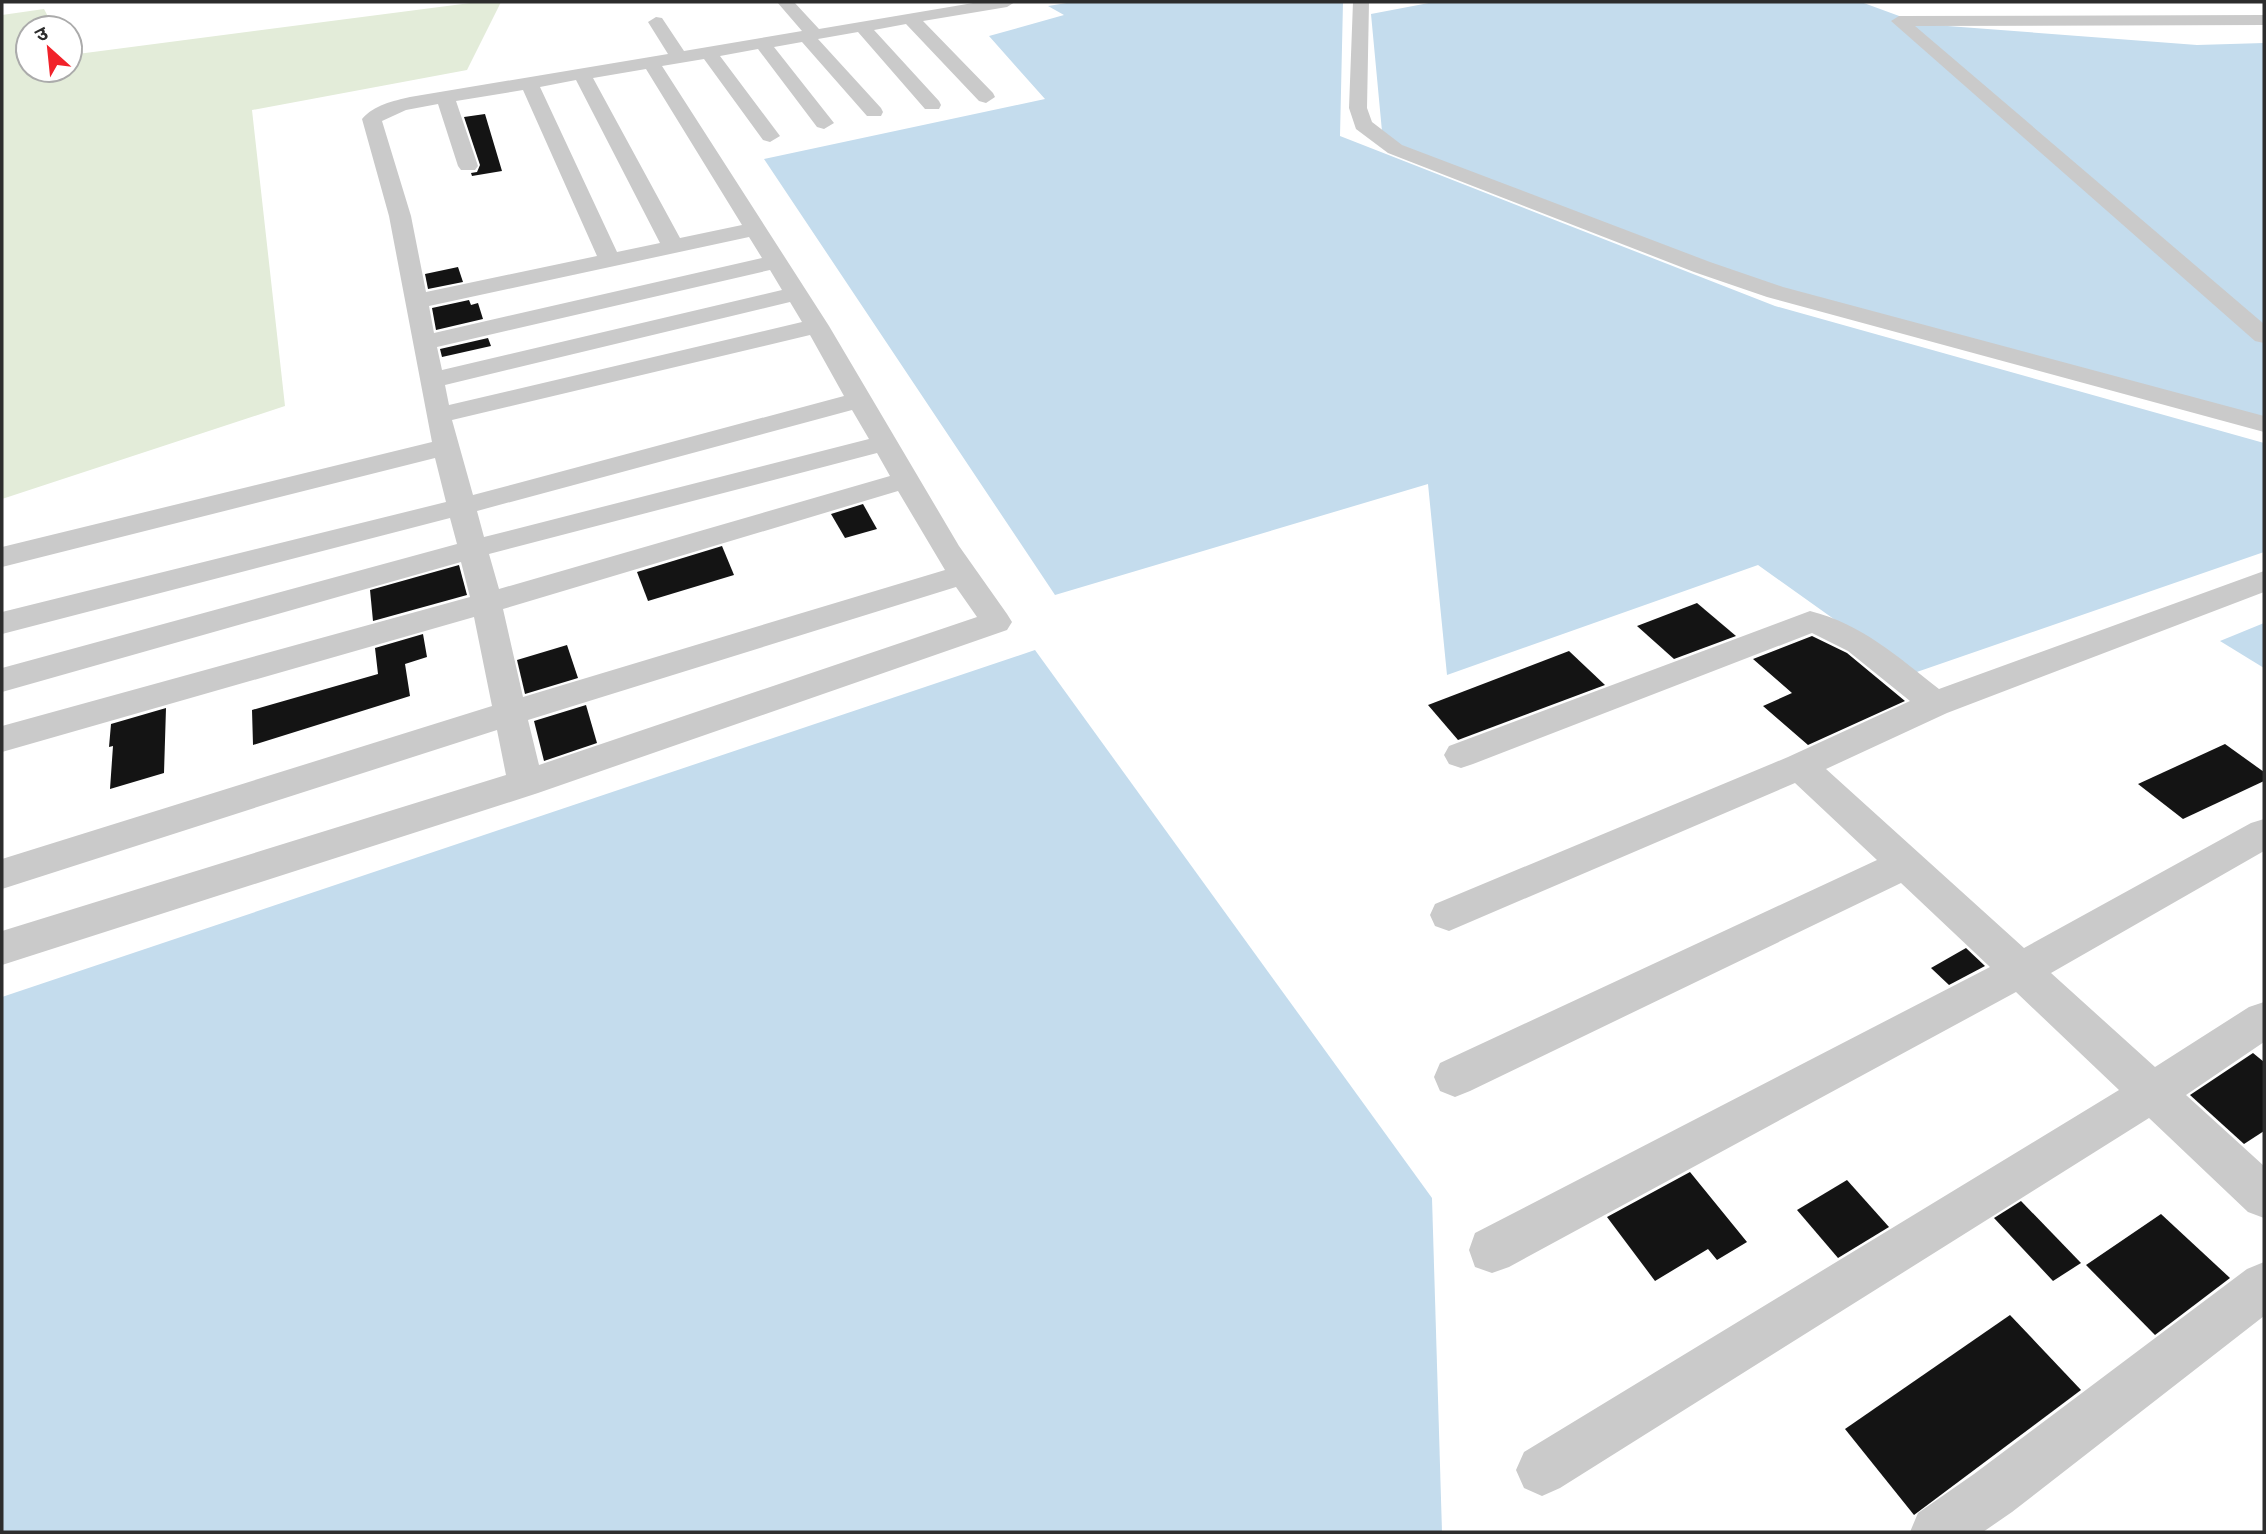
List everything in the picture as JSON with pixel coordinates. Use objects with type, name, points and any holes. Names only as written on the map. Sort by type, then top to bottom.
[{"type":"street","points":[[785,2],[874,112]]},
{"type":"street","points":[[525,783],[487,603],[464,506],[438,415],[400,216],[372,118],[393,107],[445,97],[1007,2]]},
{"type":"street","points":[[1361,2],[1358,108],[1363,125],[1395,149],[1702,267],[1775,292],[2264,424]]},
{"type":"street","points":[[910,18],[986,97]]},
{"type":"street","points":[[2264,20],[1899,21],[2264,336]]},
{"type":"street","points":[[656,23],[679,57]]},
{"type":"street","points":[[862,26],[932,105]]},
{"type":"street","points":[[762,43],[824,123]]},
{"type":"street","points":[[708,52],[770,135]]},
{"type":"street","points":[[2,948],[525,783],[996,622],[906,480],[817,326],[652,62]]},
{"type":"street","points":[[582,74],[673,247]]},
{"type":"street","points":[[528,83],[610,260]]},
{"type":"street","points":[[445,97],[468,166]]},
{"type":"street","points":[[418,301],[755,229]]},
{"type":"street","points":[[426,342],[776,262]]},
{"type":"street","points":[[432,380],[796,294]]},
{"type":"street","points":[[438,415],[817,326]]},
{"type":"street","points":[[2,622],[464,506],[859,400]]},
{"type":"street","points":[[2,680],[473,549],[884,443]]},
{"type":"street","points":[[2,557],[446,447]]},
{"type":"street","points":[[2,739],[487,603],[906,480]]},
{"type":"street","points":[[2,874],[511,713],[964,574]]},
{"type":"street","points":[[1449,915],[1800,766],[1935,704],[2264,581]]},
{"type":"street","points":[[1461,755],[1810,622],[1828,627],[1855,642],[1935,704]]},
{"type":"street","points":[[1800,766],[2264,1196]]},
{"type":"street","points":[[1492,1250],[2020,971],[2264,833]]},
{"type":"street","points":[[1455,1077],[1906,863]]},
{"type":"street","points":[[1542,1471],[2152,1093],[2264,1020]]},
{"type":"street","points":[[1937,1532],[1993,1493],[2264,1286]]},
{"type":"green space","points":[[478,2],[501,2],[467,70],[252,110],[285,406],[2,499],[2,15],[44,9],[47,14],[14,14],[14,84],[84,84],[84,53]]},
{"type":"water","points":[[1073,2],[1343,2],[1340,136],[1775,306],[2264,443],[2264,552],[1911,674],[1758,565],[1447,675],[1428,484],[1055,595],[764,159],[1045,99],[989,36],[1064,15],[1048,6]]},
{"type":"water","points":[[1434,2],[1861,2],[1921,24],[2197,45],[2264,43],[2264,431],[1775,292],[1383,142],[1371,14]]},
{"type":"water","points":[[2264,623],[2264,668],[2220,641]]},
{"type":"water","points":[[1035,650],[1432,1198],[1442,1532],[2,1532],[2,997]]},
{"type":"building","points":[[485,114],[502,171],[472,176],[471,173],[477,172],[480,165],[464,117]]},
{"type":"building","points":[[458,267],[463,282],[428,289],[425,274]]},
{"type":"building","points":[[469,300],[471,305],[478,303],[483,319],[436,330],[432,308]]},
{"type":"building","points":[[488,338],[491,346],[442,357],[440,349]]},
{"type":"building","points":[[863,504],[877,529],[845,538],[831,514]]},
{"type":"building","points":[[722,546],[734,575],[648,601],[637,572]]},
{"type":"building","points":[[459,565],[467,595],[373,621],[370,590]]},
{"type":"building","points":[[1697,603],[1736,636],[1674,659],[1637,626]]},
{"type":"building","points":[[423,634],[427,657],[405,664],[410,696],[253,745],[252,710],[378,674],[375,648]]},
{"type":"building","points":[[1812,636],[1847,653],[1905,701],[1808,745],[1763,706],[1792,693],[1753,659]]},
{"type":"building","points":[[567,645],[578,678],[525,694],[517,660]]},
{"type":"building","points":[[1569,651],[1605,685],[1458,740],[1428,705]]},
{"type":"building","points":[[586,705],[597,743],[544,761],[534,721]]},
{"type":"building","points":[[166,708],[164,773],[110,789],[113,746],[109,747],[111,724]]},
{"type":"building","points":[[2225,744],[2264,772],[2264,781],[2183,819],[2138,784]]},
{"type":"building","points":[[1966,948],[1985,966],[1949,985],[1931,968]]},
{"type":"building","points":[[2253,1053],[2264,1062],[2264,1131],[2244,1144],[2190,1095]]},
{"type":"building","points":[[1690,1172],[1747,1242],[1717,1260],[1708,1249],[1655,1281],[1607,1217]]},
{"type":"building","points":[[1847,1180],[1889,1227],[1838,1258],[1797,1210]]},
{"type":"building","points":[[2021,1201],[2081,1263],[2053,1281],[1994,1218]]},
{"type":"building","points":[[2161,1214],[2230,1278],[2155,1335],[2086,1265]]},
{"type":"building","points":[[2010,1315],[2081,1390],[1914,1515],[1845,1429]]}]
